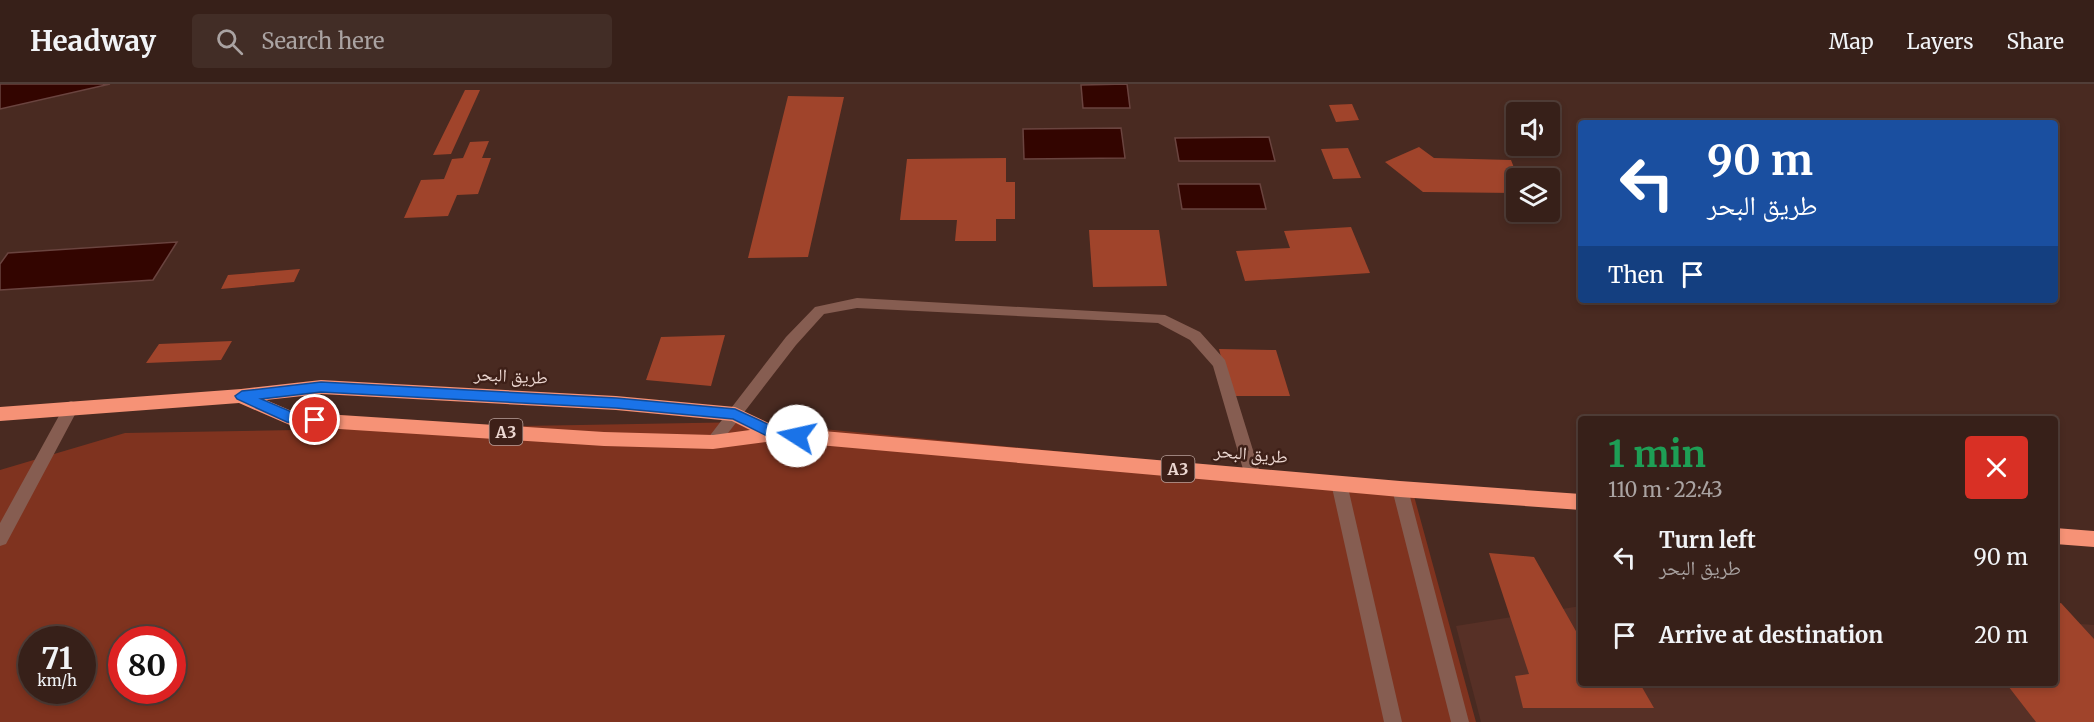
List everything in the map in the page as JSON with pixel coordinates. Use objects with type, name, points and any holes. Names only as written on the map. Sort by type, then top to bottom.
[{"type":"highway","name":"طريق البحر","points":[[0,414],[242,396],[321,387],[616,403],[735,414],[774,434]]},
{"type":"highway","name":"طريق البحر","points":[[242,396],[292,418],[604,439],[713,442],[774,434],[1400,489],[1578,502]]},
{"type":"highway","points":[[2058,536],[2094,539]]},
{"type":"street","points":[[713,442],[792,341],[820,310],[857,303],[1160,318],[1195,336],[1220,364],[1253,476]]},
{"type":"street","points":[[0,539],[71,407]]},
{"type":"street","points":[[1339,483],[1393,722]]},
{"type":"street","points":[[1400,489],[1460,722]]},
{"type":"shaded area","points":[[0,84],[110,84],[0,109]]},
{"type":"shaded area","points":[[1127,84],[1130,108],[1083,108],[1081,85]]},
{"type":"shaded area","points":[[1121,128],[1125,158],[1024,159],[1023,129]]},
{"type":"shaded area","points":[[1269,137],[1275,161],[1179,161],[1175,138]]},
{"type":"shaded area","points":[[1178,184],[1260,184],[1266,209],[1182,209]]},
{"type":"shaded area","points":[[177,242],[153,280],[0,290],[0,264],[8,253]]},
{"type":"shaded area","points":[[750,422],[1411,485],[1476,722],[0,722],[0,470],[125,433]]},
{"type":"shaded area","points":[[1578,606],[1578,686],[2058,686],[2058,622],[2094,625],[2094,722],[1481,722],[1456,626]]},
{"type":"building","points":[[465,90],[480,90],[451,154],[433,155]]},
{"type":"building","points":[[788,96],[844,97],[808,257],[748,258]]},
{"type":"building","points":[[1352,104],[1359,120],[1336,122],[1329,105]]},
{"type":"building","points":[[489,141],[482,158],[491,158],[478,194],[457,195],[448,216],[404,218],[421,180],[444,179],[452,159],[463,158],[470,142]]},
{"type":"building","points":[[1419,147],[1434,158],[1511,160],[1514,168],[1506,168],[1506,193],[1423,192],[1385,162]]},
{"type":"building","points":[[1348,148],[1361,178],[1333,179],[1321,149]]},
{"type":"building","points":[[1006,158],[1006,182],[1015,182],[1015,219],[996,219],[996,241],[955,241],[957,220],[900,220],[907,159]]},
{"type":"building","points":[[1351,227],[1370,273],[1245,281],[1236,251],[1290,248],[1284,231]]},
{"type":"building","points":[[1089,230],[1159,230],[1167,286],[1093,287]]},
{"type":"building","points":[[300,269],[294,282],[221,289],[228,275]]},
{"type":"building","points":[[725,335],[711,386],[646,380],[661,337]]},
{"type":"building","points":[[232,341],[221,360],[146,363],[159,344]]},
{"type":"building","points":[[1219,349],[1276,350],[1290,396],[1231,396]]},
{"type":"building","points":[[1489,553],[1534,557],[1578,635],[1578,686],[1641,686],[1654,708],[1523,708],[1515,676],[1529,674]]},
{"type":"building","points":[[2061,603],[2094,639],[2094,722],[2036,722],[2008,686],[2058,686],[2058,604]]},
{"type":"route","points":[[315,420],[292,418],[242,396],[321,387],[616,403],[735,414],[774,434],[797,436]]}]
